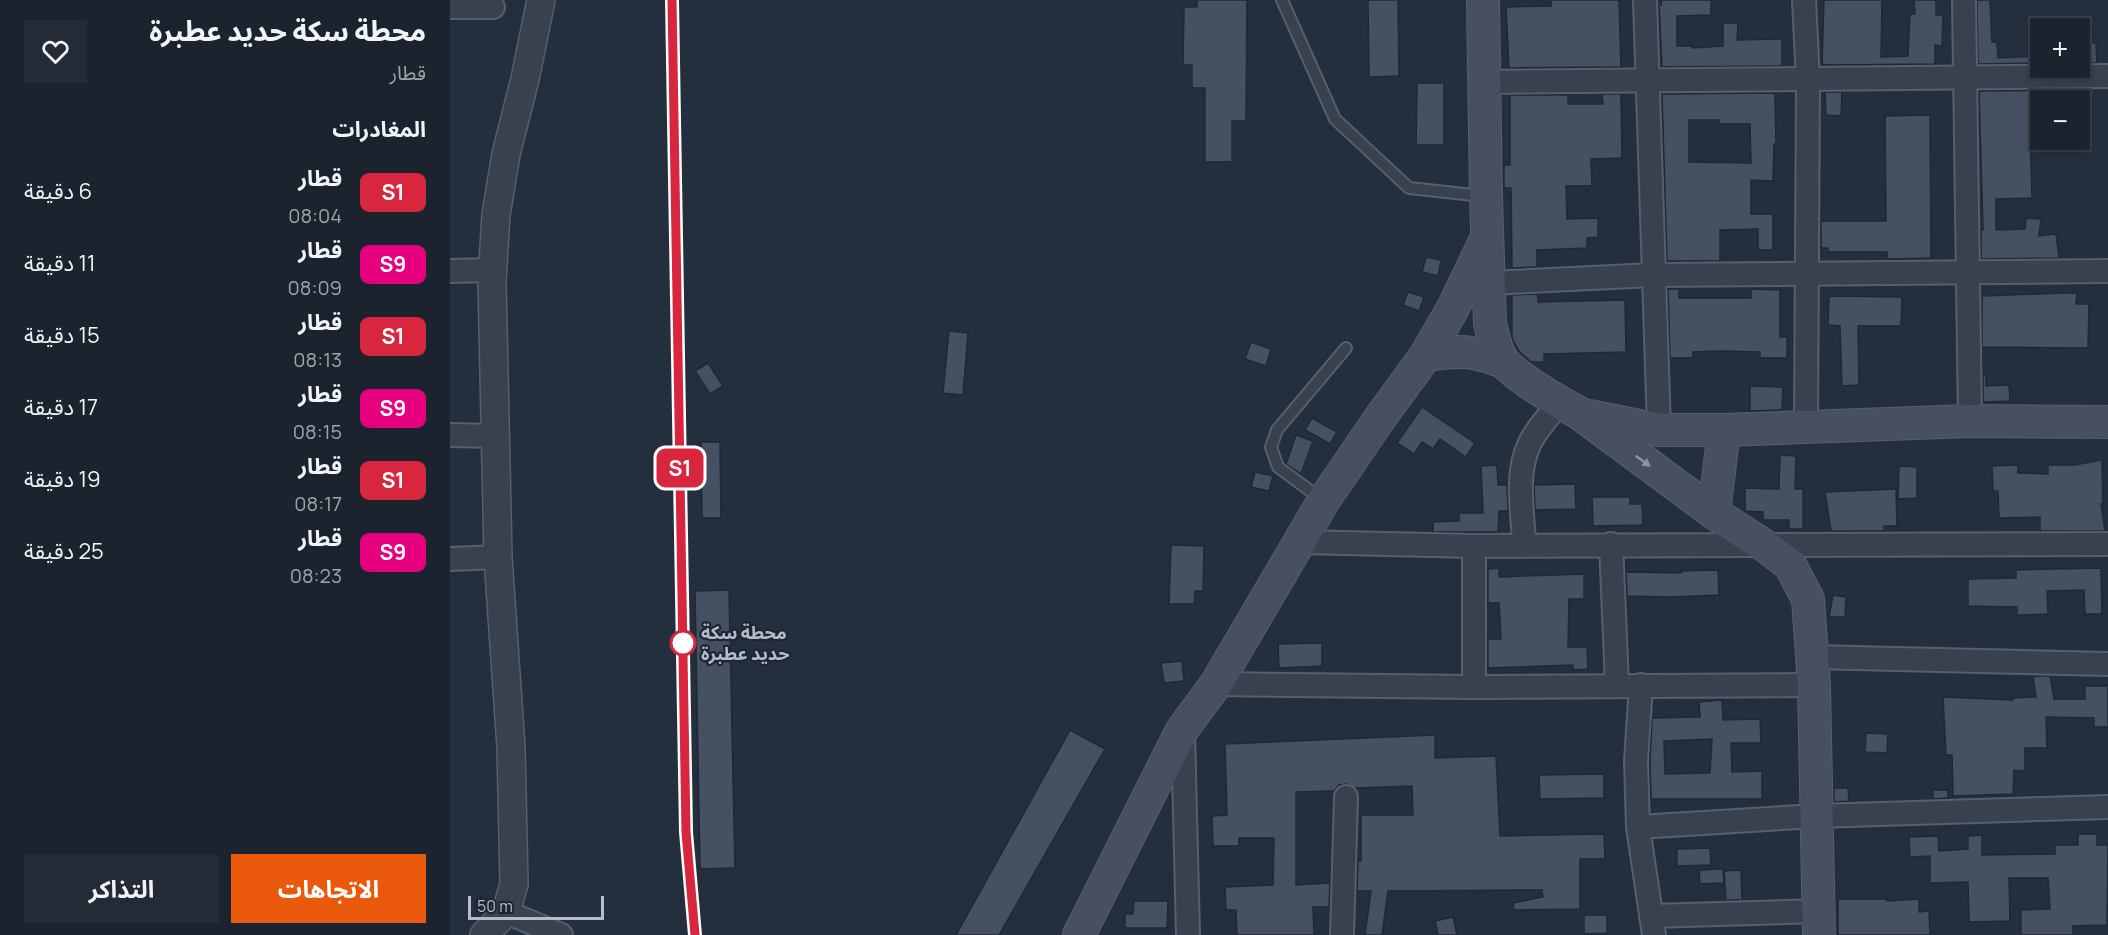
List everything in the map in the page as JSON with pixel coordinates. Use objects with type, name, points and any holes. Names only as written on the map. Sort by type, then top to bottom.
[{"type":"main road","points":[[1483,0],[1490,323],[1494,342],[1503,362]]},
{"type":"main road","points":[[1079,935],[1182,730],[1216,684],[1324,501],[1426,355],[1453,308],[1487,237]]},
{"type":"main road","points":[[1426,355],[1456,351],[1482,354],[1503,362],[1790,565],[1808,599],[1813,671],[1819,923]]},
{"type":"main road","points":[[1569,408],[1659,430],[1724,430],[1970,421],[2108,422]]},
{"type":"main road","points":[[1714,513],[1724,430]]},
{"type":"street","points":[[484,935],[506,912],[514,884],[511,747],[498,557],[493,270],[496,214],[506,153],[525,79],[541,0]]},
{"type":"street","points":[[1645,0],[1659,430]]},
{"type":"street","points":[[1804,0],[1808,81],[1806,427]]},
{"type":"street","points":[[1964,0],[1970,421]]},
{"type":"street","points":[[450,7],[493,7]]},
{"type":"street","points":[[1484,82],[1808,81],[2108,76]]},
{"type":"street","points":[[450,271],[493,270]]},
{"type":"street","points":[[1490,283],[1653,275],[2108,271]]},
{"type":"street","points":[[1524,544],[1521,483],[1529,444],[1569,408]]},
{"type":"street","points":[[450,435],[495,435]]},
{"type":"street","points":[[1300,542],[1474,546],[1524,544],[1765,546],[2108,544]]},
{"type":"street","points":[[1611,544],[1617,686]]},
{"type":"street","points":[[1474,546],[1474,687]]},
{"type":"street","points":[[450,559],[498,557]]},
{"type":"street","points":[[1216,684],[1641,686],[1813,671],[2108,664]]},
{"type":"street","points":[[1641,686],[1641,715],[1636,761],[1638,827],[1652,926],[1819,923]]},
{"type":"street","points":[[1182,730],[1188,935]]},
{"type":"street","points":[[1342,935],[1346,797]]},
{"type":"street","points":[[1638,827],[1816,816],[2108,807]]},
{"type":"street","points":[[506,912],[561,935]]},
{"type":"lane","points":[[1282,0],[1335,119],[1409,188],[1486,197]]},
{"type":"lane","points":[[1324,501],[1278,467],[1271,447],[1277,430],[1346,348]]},
{"type":"building","points":[[1197,0],[1247,0],[1246,121],[1232,121],[1232,162],[1205,162],[1205,88],[1192,88],[1192,65],[1183,65],[1184,7],[1197,7]]},
{"type":"building","points":[[1368,0],[1398,0],[1399,76],[1369,77]]},
{"type":"building","points":[[1551,0],[1619,0],[1621,67],[1509,68],[1506,7],[1551,6]]},
{"type":"building","points":[[1661,0],[1711,0],[1711,15],[1677,16],[1677,46],[1692,46],[1692,48],[1723,46],[1723,23],[1738,23],[1737,40],[1782,39],[1782,66],[1662,67],[1659,5],[1661,5]]},
{"type":"building","points":[[1824,0],[1882,0],[1881,57],[1908,56],[1910,14],[1915,14],[1914,0],[1936,0],[1936,15],[1943,15],[1942,46],[1935,45],[1935,64],[1822,64]]},
{"type":"building","points":[[1977,0],[1990,0],[1992,42],[1997,42],[1998,58],[2030,56],[2030,63],[1978,64]]},
{"type":"building","points":[[2090,37],[2093,37],[2093,43],[2096,43],[2097,63],[2090,63]]},
{"type":"building","points":[[1417,83],[1444,83],[1444,145],[1416,145]]},
{"type":"building","points":[[1979,91],[2030,91],[2032,198],[1996,199],[1996,230],[2025,229],[2026,218],[2041,219],[2039,236],[2056,234],[2059,258],[1981,259],[1981,230],[1983,230]]},
{"type":"building","points":[[1825,92],[1842,92],[1841,116],[1826,115]]},
{"type":"building","points":[[1775,93],[1776,144],[1774,144],[1773,181],[1751,180],[1751,214],[1773,214],[1773,250],[1758,250],[1758,229],[1720,230],[1720,261],[1667,261],[1662,94]],"holes":[[[1689,120],[1719,120],[1719,124],[1750,124],[1751,163],[1689,162]]]},
{"type":"building","points":[[1602,94],[1621,94],[1622,158],[1591,159],[1592,186],[1566,186],[1567,219],[1598,218],[1598,237],[1587,238],[1587,248],[1537,250],[1537,267],[1512,268],[1511,188],[1504,188],[1504,165],[1510,165],[1510,95],[1568,95],[1568,104],[1603,104]]},
{"type":"building","points":[[1930,115],[1931,258],[1887,259],[1887,252],[1828,252],[1828,248],[1821,248],[1821,221],[1886,221],[1885,116]]},
{"type":"building","points":[[1426,257],[1441,260],[1438,276],[1422,272]]},
{"type":"building","points":[[1668,289],[1679,289],[1679,298],[1751,298],[1751,289],[1780,290],[1780,337],[1787,337],[1787,358],[1760,358],[1760,352],[1721,351],[1693,352],[1693,358],[1670,358]]},
{"type":"building","points":[[1408,292],[1424,297],[1419,311],[1403,305]]},
{"type":"building","points":[[2077,293],[2076,304],[2089,304],[2088,348],[1982,347],[1982,296]]},
{"type":"building","points":[[1538,294],[1538,302],[1625,300],[1626,352],[1544,354],[1544,362],[1531,362],[1519,351],[1512,339],[1512,295]]},
{"type":"building","points":[[1829,296],[1902,297],[1901,326],[1858,326],[1859,385],[1842,386],[1840,326],[1828,325]]},
{"type":"building","points":[[949,331],[968,333],[963,395],[943,393]]},
{"type":"building","points":[[1251,342],[1271,349],[1266,366],[1245,359]]},
{"type":"building","points":[[708,363],[723,386],[710,394],[695,371]]},
{"type":"building","points":[[1983,375],[1986,375],[1986,386],[2009,385],[2010,401],[1983,402]]},
{"type":"building","points":[[1750,386],[1783,387],[1782,410],[1750,411]]},
{"type":"building","points":[[1422,407],[1475,443],[1466,457],[1440,439],[1433,449],[1422,442],[1414,454],[1397,443]]},
{"type":"building","points":[[1312,418],[1337,432],[1330,444],[1305,430]]},
{"type":"building","points":[[1296,435],[1313,441],[1301,474],[1286,464]]},
{"type":"building","points":[[701,442],[720,442],[721,518],[702,518]]},
{"type":"building","points":[[1780,455],[1796,456],[1795,489],[1803,489],[1803,529],[1789,529],[1789,520],[1763,520],[1763,512],[1745,511],[1745,488],[1779,489]]},
{"type":"building","points":[[2102,460],[2103,504],[2101,504],[2105,531],[2040,531],[2040,517],[1999,518],[1998,491],[1993,491],[1992,466],[2018,465],[2018,473],[2048,474],[2048,465],[2074,465]]},
{"type":"building","points":[[1497,465],[1498,485],[1507,485],[1508,511],[1499,511],[1498,532],[1433,532],[1433,522],[1459,521],[1459,513],[1483,513],[1481,466]]},
{"type":"building","points":[[1899,466],[1917,467],[1917,498],[1898,499]]},
{"type":"building","points":[[1255,472],[1273,476],[1269,491],[1251,487]]},
{"type":"building","points":[[1575,484],[1576,509],[1535,510],[1534,485]]},
{"type":"building","points":[[1896,489],[1897,526],[1884,526],[1884,531],[1831,531],[1825,492]]},
{"type":"building","points":[[1592,497],[1630,497],[1630,504],[1642,504],[1643,525],[1593,526]]},
{"type":"building","points":[[1171,545],[1204,546],[1203,591],[1195,591],[1194,604],[1169,604]]},
{"type":"building","points":[[1499,568],[1499,577],[1584,574],[1584,599],[1569,599],[1568,647],[1587,647],[1588,669],[1573,670],[1573,665],[1488,668],[1488,639],[1501,639],[1499,603],[1488,603],[1488,569]]},
{"type":"building","points":[[2101,568],[2102,614],[2085,614],[2084,590],[2047,591],[2048,614],[2017,615],[2017,607],[1968,606],[1968,579],[2016,578],[2016,570]]},
{"type":"building","points":[[1718,570],[1719,595],[1627,596],[1626,572],[1681,573],[1681,571]]},
{"type":"building","points":[[729,590],[735,868],[700,869],[695,591]]},
{"type":"building","points":[[1833,595],[1846,597],[1845,617],[1829,617]]},
{"type":"building","points":[[1322,643],[1322,666],[1279,668],[1278,644]]},
{"type":"building","points":[[1182,661],[1184,681],[1164,683],[1161,663]]},
{"type":"building","points":[[2050,676],[2054,699],[2085,699],[2085,686],[2108,686],[2108,727],[2094,727],[2094,718],[2046,717],[2047,748],[2025,748],[2025,771],[2014,770],[2013,794],[1953,796],[1952,755],[1946,755],[1943,697],[2013,700],[2013,698],[2036,697],[2033,677]]},
{"type":"building","points":[[1722,700],[1723,720],[1760,719],[1761,743],[1731,743],[1732,772],[1762,771],[1762,799],[1651,799],[1652,718],[1700,717],[1699,702]],"holes":[[[1712,739],[1710,773],[1665,774],[1664,741]]]},
{"type":"building","points":[[1070,730],[1105,749],[999,935],[956,935]]},
{"type":"building","points":[[1866,733],[1888,734],[1887,753],[1865,752]]},
{"type":"building","points":[[1435,735],[1435,758],[1496,756],[1500,836],[1604,834],[1605,859],[1580,859],[1580,909],[1514,910],[1513,903],[1543,897],[1542,890],[1388,891],[1382,935],[1365,935],[1371,891],[1357,891],[1358,861],[1361,861],[1361,815],[1413,815],[1412,786],[1355,788],[1346,784],[1339,785],[1334,791],[1296,792],[1296,885],[1330,883],[1329,907],[1313,907],[1314,935],[1237,935],[1236,910],[1226,910],[1225,887],[1273,885],[1274,838],[1239,838],[1239,846],[1213,846],[1212,816],[1227,815],[1225,744]]},
{"type":"building","points":[[1604,774],[1604,798],[1540,799],[1539,775]]},
{"type":"building","points":[[1834,788],[1848,788],[1849,801],[1834,802]]},
{"type":"building","points":[[1933,790],[1948,790],[1948,798],[1933,799]]},
{"type":"building","points":[[2078,834],[2097,834],[2097,845],[2108,845],[2107,925],[2073,926],[2073,935],[2021,935],[2021,910],[2050,909],[2048,878],[2009,878],[2010,921],[1969,922],[1968,882],[1930,883],[1930,856],[1910,857],[1909,837],[1938,836],[1939,851],[1968,849],[1968,836],[1982,835],[1982,855],[2055,854],[2055,845],[2078,845]]},
{"type":"building","points":[[1710,848],[1711,865],[1677,866],[1677,849]]},
{"type":"building","points":[[1723,869],[1724,883],[1700,884],[1699,870]]},
{"type":"building","points":[[1741,870],[1742,900],[1726,900],[1724,871]]},
{"type":"building","points":[[1838,899],[1887,899],[1887,901],[1919,899],[1919,912],[1929,911],[1930,935],[1838,935]]},
{"type":"building","points":[[1134,901],[1168,901],[1167,928],[1125,928],[1125,914],[1133,914]]},
{"type":"building","points":[[1584,915],[1607,915],[1607,933],[1584,934]]},
{"type":"building","points":[[1453,917],[1457,935],[1438,935],[1435,921]]},
{"type":"railway","points":[[672,0],[686,832],[695,935]]},
{"type":"train","name":"S1","points":[[672,0],[686,832],[695,935]]},
{"type":"place","name":"محطة سكة حديد عطبرة","points":[[683,643]]}]
